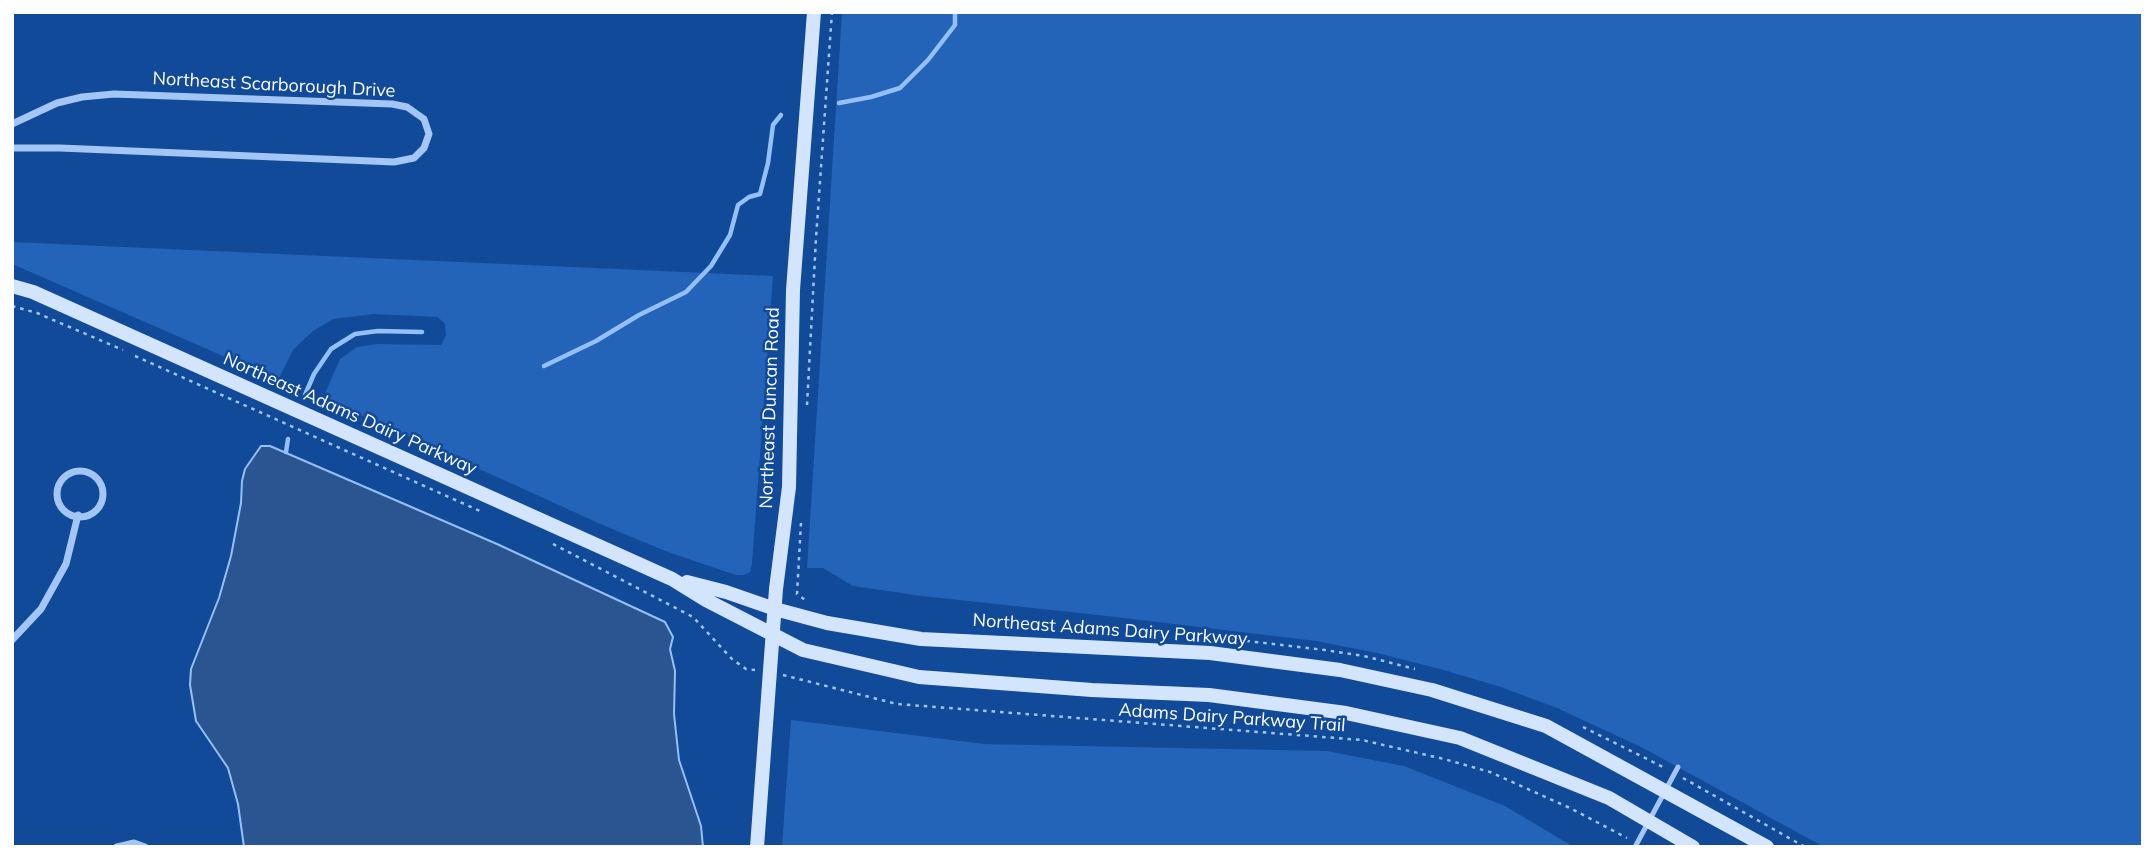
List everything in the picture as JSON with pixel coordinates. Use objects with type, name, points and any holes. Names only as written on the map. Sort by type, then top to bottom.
[{"type":"main road","name":"Northeast Duncan Road","points":[[757,847],[775,609],[789,487],[793,290],[814,12]]},
{"type":"main road","name":"Northeast Adams Dairy Parkway","points":[[12,286],[33,292],[672,579],[706,600],[803,650],[919,677],[1092,690],[1209,695],[1346,713],[1460,738],[1609,798],[1693,847]]},
{"type":"main road","name":"Northeast Adams Dairy Parkway","points":[[672,579],[726,592],[827,624],[921,639],[1210,653],[1340,670],[1432,690],[1546,726],[1767,847]]},
{"type":"street","name":"Northeast Scarborough Drive","points":[[12,124],[57,103],[114,94],[393,104],[407,107],[424,119],[429,134],[424,148],[414,159],[394,162],[12,148]]},
{"type":"street","points":[[76,471],[84,471],[98,478],[103,493],[99,508],[85,516],[78,515],[70,514],[60,505],[58,491],[64,478],[76,471]]},
{"type":"street","points":[[12,640],[41,609],[66,564],[78,515]]},
{"type":"street","points":[[117,847],[134,843],[145,847]]},
{"type":"lane","points":[[1635,845],[1678,767]]},
{"type":"path","points":[[807,416],[832,12]]},
{"type":"path","points":[[12,306],[37,313],[114,346],[490,515]]},
{"type":"path","points":[[797,594],[802,512]]},
{"type":"path","points":[[546,540],[693,617],[732,659],[746,669],[756,670]]},
{"type":"path","name":"Adams Dairy Parkway Trail","points":[[802,678],[897,704],[1362,740],[1490,772],[1570,808],[1635,845]]},
{"type":"shaded area","points":[[842,12],[2143,12],[2143,847],[1824,847],[1643,748],[1557,708],[1501,687],[1440,669],[1316,641],[853,586],[823,568],[807,568]]},
{"type":"shaded area","points":[[12,242],[773,276],[750,572],[736,575],[668,552],[323,398],[340,359],[357,347],[378,344],[441,345],[446,335],[445,324],[438,317],[373,314],[333,319],[313,331],[293,350],[278,380],[12,264]]},
{"type":"shaded area","points":[[261,446],[270,446],[497,544],[665,622],[673,637],[670,649],[675,671],[674,714],[679,760],[701,826],[703,847],[244,847],[238,804],[228,768],[196,721],[190,685],[191,669],[219,598],[231,556],[245,469]]},
{"type":"shaded area","points":[[791,720],[984,744],[1327,751],[1404,766],[1505,806],[1574,847],[782,847]]},
{"type":"waterway","points":[[839,103],[900,88],[928,60],[955,25],[955,12]]},
{"type":"waterway","points":[[544,366],[686,292],[711,266],[730,235],[738,205],[749,197],[760,194],[768,163],[773,125],[781,115]]},
{"type":"waterway","points":[[305,395],[314,374],[331,349],[355,334],[378,331],[422,332]]},
{"type":"waterway","points":[[286,452],[288,439]]}]
